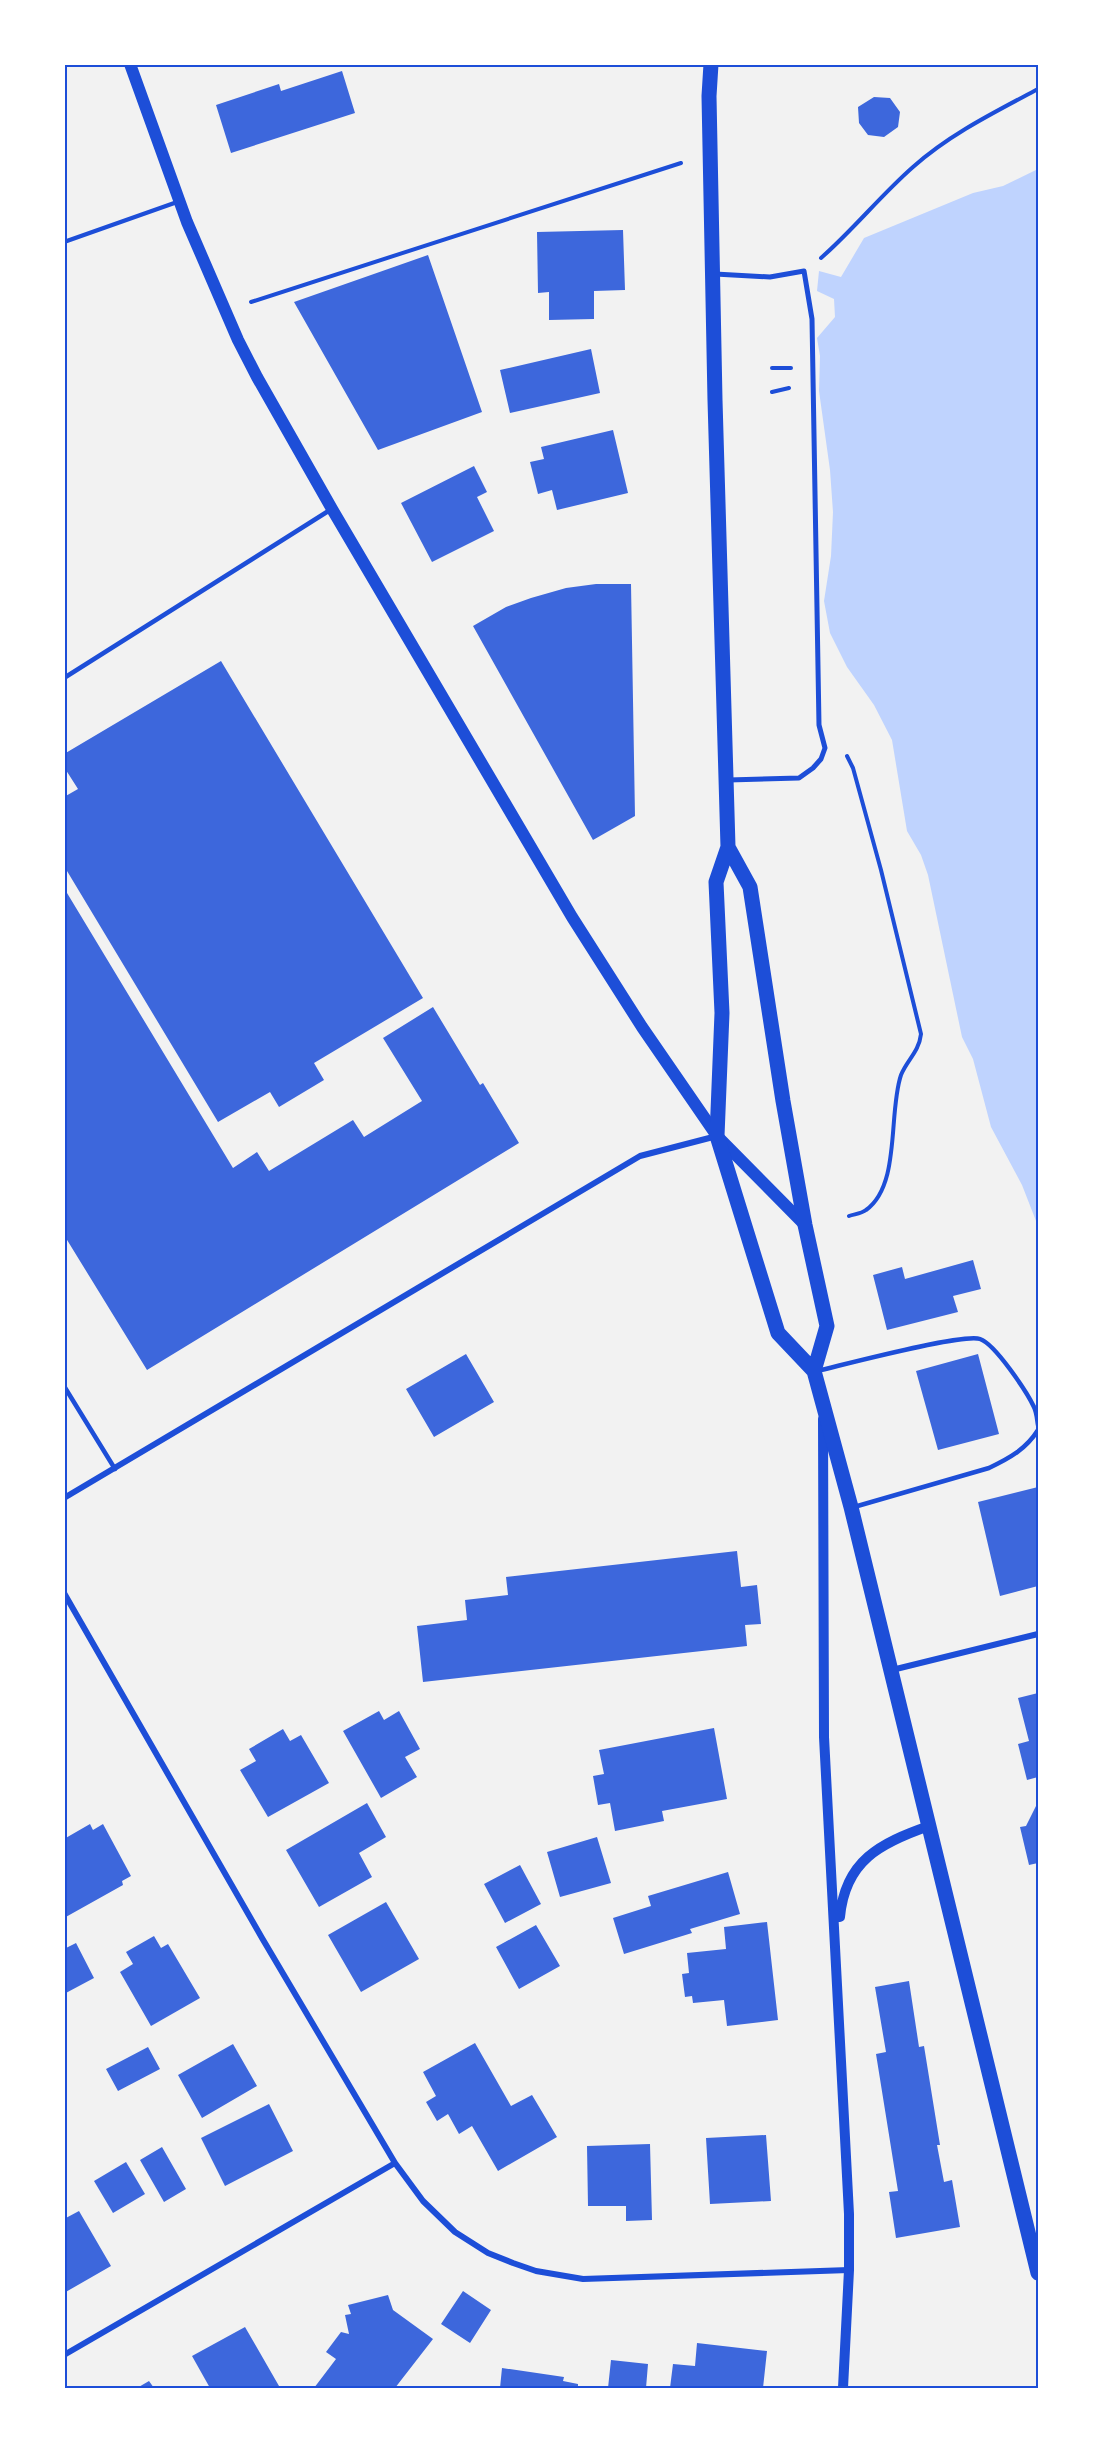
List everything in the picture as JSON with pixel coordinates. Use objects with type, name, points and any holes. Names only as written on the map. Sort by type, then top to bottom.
[{"type":"main road","points":[[130,64],[180,201],[225,310],[257,377],[332,509],[572,917],[637,1019],[717,1136],[805,1225]]},
{"type":"main road","points":[[711,64],[709,96],[712,273],[728,847],[716,882],[722,1014],[717,1136],[778,1334],[814,1371],[852,1508],[1038,2272]]},
{"type":"main road","points":[[728,847],[750,887],[773,1047],[805,1225],[827,1326],[814,1371]]},
{"type":"street","points":[[712,273],[770,278],[804,271],[812,319],[819,725],[825,748],[821,759],[799,778],[726,780]]},
{"type":"street","points":[[64,1498],[639,1156],[717,1136]]},
{"type":"street","points":[[823,1403],[824,1737],[837,1953],[849,2270],[843,2388]]},
{"type":"street","points":[[64,1593],[262,1938],[395,2163],[423,2201],[455,2232],[488,2253],[536,2271],[562,2277],[601,2280],[849,2270]]},
{"type":"street","points":[[891,1670],[1038,1634]]},
{"type":"street","points":[[837,1953],[842,1898],[855,1870],[882,1846],[929,1826]]},
{"type":"street","points":[[64,2355],[395,2163]]},
{"type":"lane","points":[[64,242],[180,201]]},
{"type":"lane","points":[[64,678],[332,509]]},
{"type":"lane","points":[[814,1371],[942,1342],[979,1338],[990,1345],[1025,1392],[1035,1409],[1038,1425]]},
{"type":"lane","points":[[64,1386],[114,1469]]},
{"type":"lane","points":[[852,1508],[989,1468],[1029,1445],[1038,1430]]},
{"type":"path","points":[[804,271],[830,250],[932,151],[955,135],[1038,89]]},
{"type":"path","points":[[225,310],[710,153]]},
{"type":"path","points":[[772,368],[794,368]]},
{"type":"path","points":[[772,392],[795,386]]},
{"type":"path","points":[[825,748],[845,753],[853,768],[881,870],[921,1034],[917,1050],[902,1074],[885,1186],[867,1210],[849,1215]]},
{"type":"water","points":[[1038,169],[1038,1226],[1022,1185],[991,1127],[973,1059],[962,1037],[928,875],[921,855],[907,831],[892,740],[874,705],[847,667],[830,633],[824,601],[831,556],[833,512],[830,470],[819,391],[820,356],[817,338],[835,317],[834,299],[817,291],[819,271],[841,277],[864,238],[973,193],[1003,186]]},
{"type":"building","points":[[342,71],[355,113],[231,153],[216,105],[279,84],[281,91]]},
{"type":"building","points":[[874,97],[890,98],[900,112],[898,127],[884,137],[868,135],[859,123],[858,107]]},
{"type":"building","points":[[623,230],[625,290],[594,291],[594,319],[549,320],[549,292],[538,293],[537,232]]},
{"type":"building","points":[[428,255],[482,412],[378,450],[294,302]]},
{"type":"building","points":[[591,349],[600,393],[510,413],[500,370]]},
{"type":"building","points":[[613,430],[628,493],[557,510],[552,490],[538,494],[530,462],[544,459],[541,447]]},
{"type":"building","points":[[474,466],[487,492],[477,497],[494,531],[432,562],[401,503]]},
{"type":"building","points":[[596,584],[631,584],[635,816],[593,840],[473,626],[506,607],[531,598],[566,588]]},
{"type":"building","points":[[221,661],[423,998],[314,1063],[324,1080],[279,1107],[270,1092],[218,1122],[64,866],[64,797],[78,789],[64,767],[64,754]]},
{"type":"building","points":[[64,888],[233,1168],[257,1152],[269,1171],[353,1120],[364,1137],[422,1101],[383,1038],[433,1007],[480,1085],[483,1083],[519,1143],[147,1370],[64,1235]]},
{"type":"building","points":[[973,1260],[981,1289],[953,1296],[958,1312],[887,1330],[873,1275],[902,1267],[905,1279]]},
{"type":"building","points":[[466,1354],[494,1402],[434,1437],[406,1389]]},
{"type":"building","points":[[978,1354],[999,1434],[938,1450],[916,1371]]},
{"type":"building","points":[[1038,1487],[1038,1586],[1000,1596],[978,1502]]},
{"type":"building","points":[[737,1551],[741,1587],[757,1585],[761,1624],[745,1625],[747,1646],[423,1682],[417,1626],[467,1620],[465,1600],[508,1595],[506,1577]]},
{"type":"building","points":[[1038,1693],[1038,1777],[1027,1780],[1018,1744],[1029,1741],[1018,1698]]},
{"type":"building","points":[[379,1711],[384,1720],[399,1711],[420,1749],[405,1757],[417,1777],[381,1798],[343,1731]]},
{"type":"building","points":[[714,1728],[727,1799],[662,1811],[664,1821],[615,1831],[610,1803],[598,1805],[593,1776],[604,1774],[599,1750]]},
{"type":"building","points":[[283,1729],[290,1741],[301,1735],[329,1783],[268,1817],[240,1770],[256,1761],[249,1749]]},
{"type":"building","points":[[1038,1802],[1038,1863],[1029,1865],[1020,1827],[1026,1826]]},
{"type":"building","points":[[367,1803],[386,1837],[359,1853],[372,1877],[319,1907],[286,1850]]},
{"type":"building","points":[[90,1824],[93,1830],[103,1824],[131,1876],[122,1881],[123,1885],[64,1918],[64,1839]]},
{"type":"building","points":[[597,1837],[611,1883],[560,1897],[547,1852]]},
{"type":"building","points":[[520,1865],[541,1904],[505,1923],[484,1884]]},
{"type":"building","points":[[728,1872],[740,1914],[690,1929],[692,1933],[624,1954],[613,1918],[651,1906],[648,1896]]},
{"type":"building","points":[[386,1902],[419,1959],[361,1992],[328,1935]]},
{"type":"building","points":[[767,1922],[778,2020],[727,2026],[724,2000],[693,2003],[692,1996],[685,1997],[682,1974],[689,1973],[687,1953],[726,1949],[724,1927]]},
{"type":"building","points":[[536,1925],[560,1966],[519,1989],[496,1947]]},
{"type":"building","points":[[154,1936],[161,1948],[168,1944],[200,1998],[151,2026],[120,1972],[133,1964],[126,1952]]},
{"type":"building","points":[[76,1943],[94,1978],[64,1994],[64,1949]]},
{"type":"building","points":[[909,1981],[919,2047],[924,2046],[944,2182],[952,2180],[960,2227],[896,2238],[889,2192],[898,2191],[876,2054],[886,2052],[875,1987]]},
{"type":"building","points":[[475,2043],[511,2106],[532,2095],[557,2137],[498,2171],[472,2126],[459,2134],[448,2114],[437,2121],[426,2102],[436,2096],[423,2072]]},
{"type":"building","points":[[233,2044],[257,2086],[202,2118],[178,2075]]},
{"type":"building","points":[[148,2047],[160,2069],[118,2091],[106,2069]]},
{"type":"building","points":[[269,2104],[293,2151],[225,2186],[201,2138]]},
{"type":"building","points":[[766,2135],[771,2201],[710,2204],[706,2138]]},
{"type":"building","points":[[650,2144],[652,2220],[626,2221],[626,2206],[588,2206],[587,2146]]},
{"type":"building","points":[[162,2147],[186,2189],[164,2202],[140,2160]]},
{"type":"building","points":[[126,2162],[145,2194],[113,2213],[94,2181]]},
{"type":"building","points":[[79,2211],[111,2266],[64,2293],[64,2219]]},
{"type":"building","points":[[463,2291],[491,2310],[470,2343],[441,2324]]},
{"type":"building","points":[[388,2295],[393,2310],[433,2339],[395,2388],[314,2388],[336,2359],[326,2352],[341,2332],[349,2334],[345,2315],[351,2314],[348,2305]]},
{"type":"building","points":[[245,2327],[279,2386],[275,2388],[210,2388],[192,2356]]},
{"type":"building","points":[[697,2343],[767,2351],[763,2388],[670,2388],[673,2364],[695,2366]]},
{"type":"building","points":[[611,2360],[648,2364],[646,2388],[608,2388]]},
{"type":"building","points":[[502,2368],[564,2377],[563,2381],[578,2384],[578,2388],[500,2388]]},
{"type":"building","points":[[149,2381],[154,2388],[137,2388]]}]
